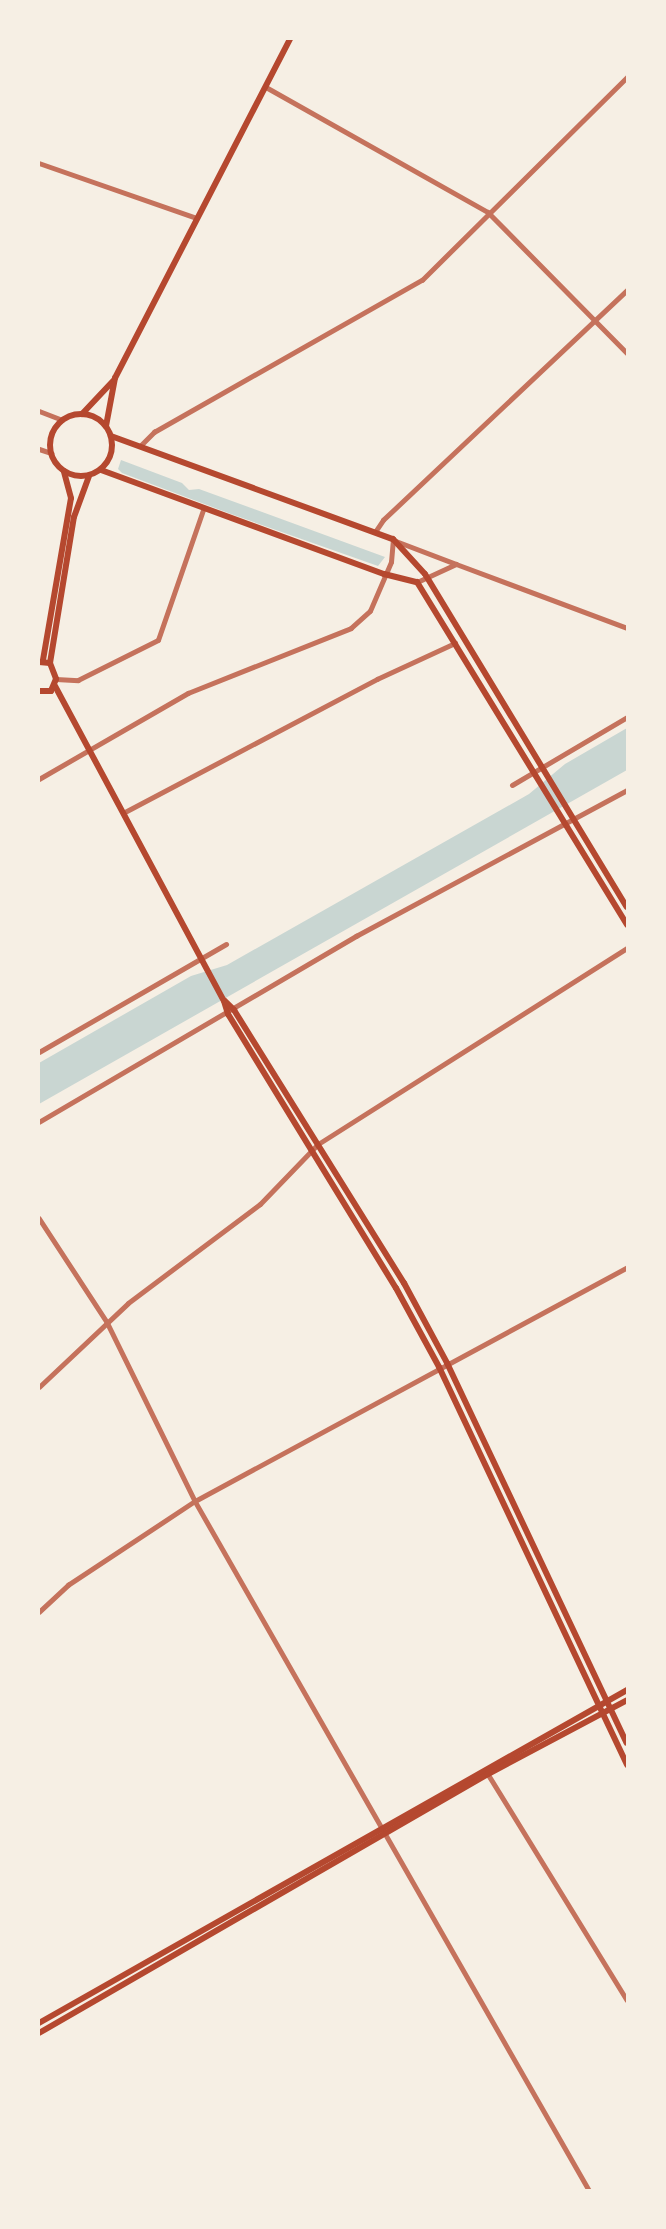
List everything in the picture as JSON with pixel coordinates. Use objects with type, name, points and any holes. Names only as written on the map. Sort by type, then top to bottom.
[{"type":"main road","points":[[82,414],[115,378],[290,39]]},
{"type":"main road","points":[[106,426],[115,378]]},
{"type":"main road","points":[[44,661],[78,500],[89,476],[100,470],[111,454],[111,436],[106,426],[95,417],[82,414],[62,420],[53,431],[51,453],[64,471],[71,498],[44,661],[224,1000],[228,1014],[396,1288],[440,1367],[627,1765]]},
{"type":"main road","points":[[111,436],[393,540],[425,574],[627,907]]},
{"type":"main road","points":[[100,470],[203,510],[384,574],[417,582],[627,925]]},
{"type":"main road","points":[[64,471],[89,476]]},
{"type":"main road","points":[[39,691],[51,691],[55,682]]},
{"type":"main road","points":[[224,1000],[234,1010],[404,1283],[447,1363],[627,1743]]},
{"type":"main road","points":[[39,2033],[383,1833],[598,1703],[627,1690]]},
{"type":"main road","points":[[39,2023],[488,1774],[610,1707],[627,1700]]},
{"type":"street","points":[[140,446],[154,432],[422,280],[488,212],[586,121],[627,77]]},
{"type":"street","points":[[266,87],[488,212],[627,353]]},
{"type":"street","points":[[39,163],[197,218]]},
{"type":"street","points":[[375,532],[383,519],[627,290]]},
{"type":"street","points":[[39,411],[62,420]]},
{"type":"street","points":[[39,449],[51,453]]},
{"type":"street","points":[[55,682],[78,680],[158,640],[203,510]]},
{"type":"street","points":[[39,779],[90,747],[188,693],[351,628],[370,611],[384,574],[392,562],[393,540],[627,628]]},
{"type":"street","points":[[417,582],[425,574],[456,564]]},
{"type":"street","points":[[123,813],[377,679],[455,643]]},
{"type":"street","points":[[513,785],[541,765],[627,717]]},
{"type":"street","points":[[39,1122],[228,1014],[356,936],[573,816],[627,790]]},
{"type":"street","points":[[39,1052],[226,944]]},
{"type":"street","points":[[39,1387],[107,1322],[260,1204],[311,1149],[627,948]]},
{"type":"street","points":[[39,1218],[107,1322],[195,1501],[589,2190]]},
{"type":"street","points":[[39,1612],[68,1585],[195,1501],[627,1267]]},
{"type":"street","points":[[488,1774],[627,2000]]},
{"type":"shaded area","points":[[121,460],[182,483],[189,490],[199,489],[385,557],[378,566],[231,514],[122,473],[118,469]]},
{"type":"shaded area","points":[[627,728],[627,770],[39,1104],[39,1063],[191,976],[227,965],[529,794],[565,764]]}]
